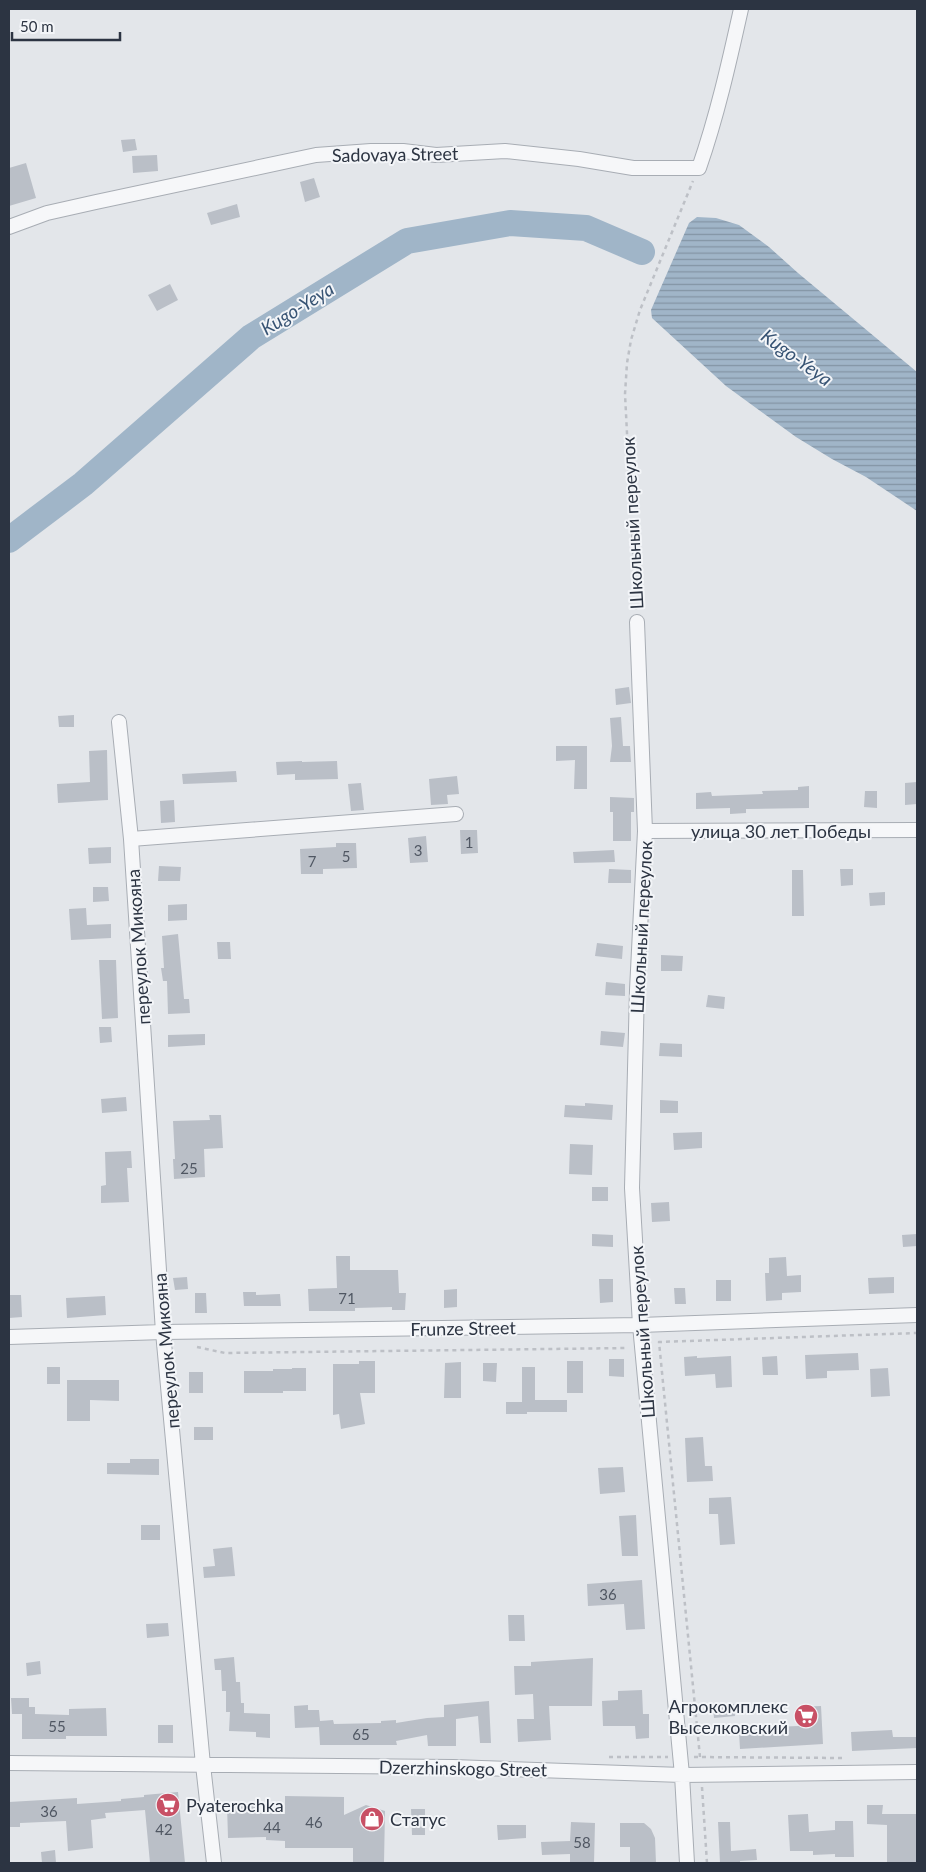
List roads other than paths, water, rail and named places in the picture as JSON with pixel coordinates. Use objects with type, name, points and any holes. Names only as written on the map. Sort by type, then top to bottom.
[{"type":"street","name":"Sadovaya Street","points":[[9,227],[47,213],[316,155],[371,151],[403,151],[436,155],[505,151],[579,159],[633,168],[698,168],[720,102],[742,9]]},
{"type":"street","name":"Школьный переулок","points":[[637,622],[646,832],[637,990],[632,1188],[640,1325],[682,1775],[687,1863]]},
{"type":"street","name":"переулок Микояна","points":[[119,722],[131,839],[163,1332],[203,1765],[214,1863]]},
{"type":"street","points":[[131,839],[456,814]]},
{"type":"street","name":"улица 30 лет Победы","points":[[646,832],[917,830]]},
{"type":"street","name":"Frunze Street","points":[[9,1337],[163,1332],[640,1325],[917,1315]]},
{"type":"street","name":"Dzerzhinskogo Street","points":[[9,1763],[453,1767],[682,1775],[917,1772]]},
{"type":"water","points":[[697,217],[716,218],[739,225],[769,247],[917,372],[917,511],[866,477],[796,437],[726,386],[652,318],[651,310],[689,223]]},
{"type":"waterway","name":"Kugo-Yeya","points":[[9,540],[83,484],[251,337],[407,241],[510,223],[586,228],[642,252]]},
{"type":"place","name":"Агрокомплекс Выселковский","points":[[806,1716]]},
{"type":"place","name":"Pyaterochka","points":[[168,1805]]},
{"type":"place","name":"Статус","points":[[372,1819]]}]
